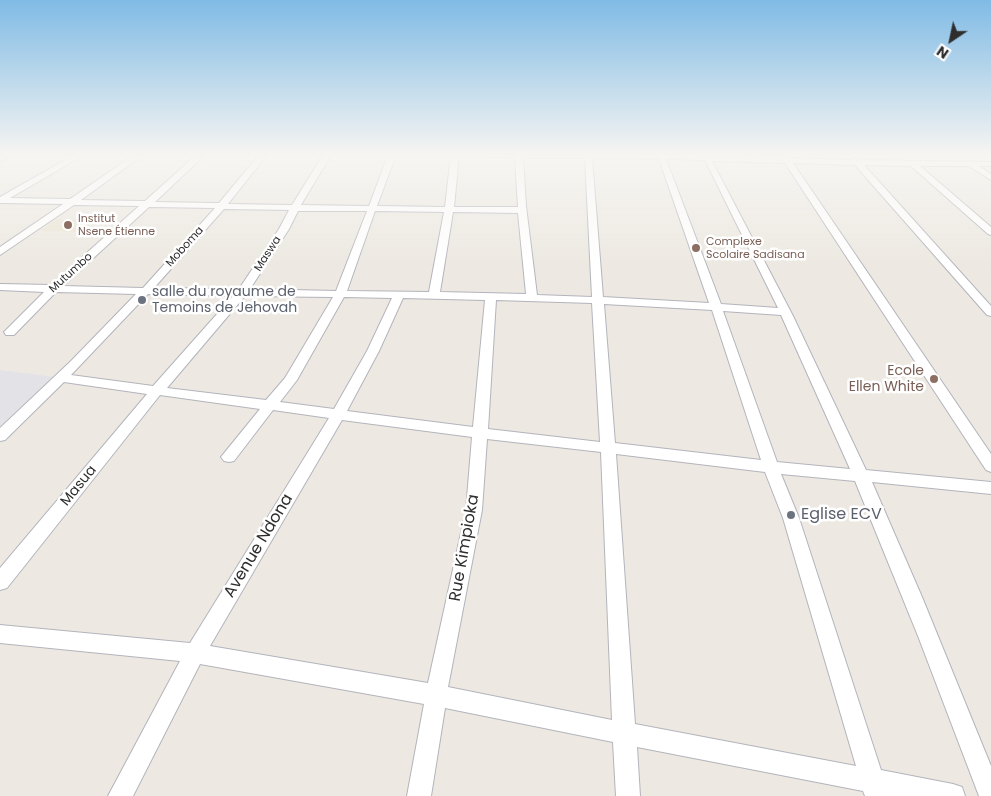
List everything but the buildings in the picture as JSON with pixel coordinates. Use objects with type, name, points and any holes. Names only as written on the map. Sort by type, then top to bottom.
[{"type":"street","points":[[0,200],[14,192]]},
{"type":"street","points":[[0,252],[86,192]]},
{"type":"street","name":"Mutumbo","points":[[10,332],[53,290],[162,192]]},
{"type":"street","name":"Moboma","points":[[0,436],[61,378],[145,291],[233,192]]},
{"type":"street","name":"Maswa","points":[[158,389],[243,291],[284,229],[304,192]]},
{"type":"street","points":[[229,457],[290,380],[340,294],[379,192]]},
{"type":"street","points":[[434,296],[451,192]]},
{"type":"street","points":[[522,192],[532,297]]},
{"type":"street","points":[[591,192],[608,448],[628,796]]},
{"type":"street","points":[[674,192],[716,306],[771,467],[792,518],[874,788]]},
{"type":"street","points":[[725,192],[785,312],[861,476],[944,675],[991,796]]},
{"type":"street","points":[[809,192],[991,466]]},
{"type":"street","points":[[885,192],[991,313]]},
{"type":"street","points":[[945,192],[991,232]]},
{"type":"street","points":[[0,200],[295,208],[523,210]]},
{"type":"street","points":[[0,288],[598,299],[785,312]]},
{"type":"street","name":"Avenue Ndona","points":[[120,796],[195,653],[338,415],[373,351],[398,296]]},
{"type":"street","name":"Rue Kimpioka","points":[[419,796],[436,695],[474,510],[491,297]]},
{"type":"street","points":[[61,378],[158,389],[338,415],[608,448],[771,467],[991,488]]},
{"type":"street","name":"Masua","points":[[0,582],[158,389]]},
{"type":"street","points":[[0,634],[195,653],[436,695],[623,733],[874,788],[953,796]]},
{"type":"shaded area","name":"Institut Nsene Étienne","points":[[56,219],[97,219],[80,232],[40,231]]},
{"type":"shaded area","points":[[0,370],[55,377],[0,427]]},
{"type":"place","name":"Institut Nsene Étienne","points":[[68,225]]},
{"type":"place","name":"Complexe Scolaire Sadisana","points":[[696,248]]},
{"type":"place","name":"salle du royaume de Temoins de Jehovah","points":[[142,300]]},
{"type":"place","name":"Ecole Ellen White","points":[[934,379]]},
{"type":"place","name":"Eglise ECV","points":[[791,515]]}]
